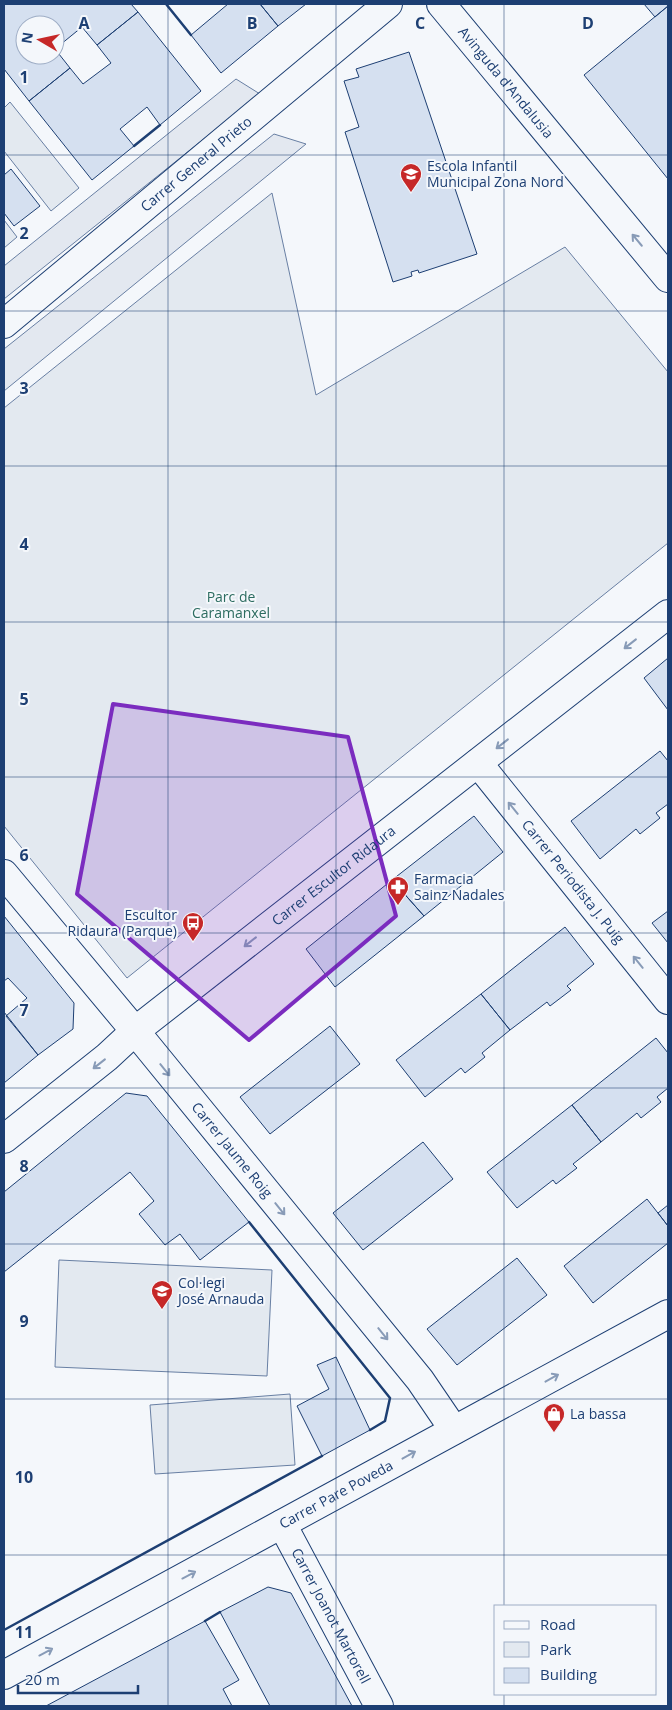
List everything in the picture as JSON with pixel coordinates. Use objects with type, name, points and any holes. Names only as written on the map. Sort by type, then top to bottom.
[{"type":"street","name":"Carrer General Prieto","points":[[4,324],[388,4]]},
{"type":"street","name":"Avinguda d'Andalusia","points":[[441,4],[668,278]]},
{"type":"street","name":"Carrer Escultor Ridaura","points":[[4,1140],[107,1057],[135,1031],[668,614]]},
{"type":"street","name":"Carrer Periodista J. Puig","points":[[478,763],[668,1000]]},
{"type":"street","name":"Carrer Jaume Roig","points":[[4,874],[420,1380],[454,1430]]},
{"type":"street","name":"Carrer Pare Poveda","points":[[4,1676],[668,1314]]},
{"type":"street","name":"Carrer Joanot Martorell","points":[[282,1524],[379,1706]]},
{"type":"highlighted area","points":[[113,704],[348,737],[396,916],[249,1040],[77,894]]},
{"type":"green space","points":[[10,102],[79,188],[51,211],[4,151],[4,108]]},
{"type":"green space","name":"Parc de Caramanxel","points":[[272,193],[316,395],[565,247],[668,372],[668,543],[127,978],[4,826],[4,408]]},
{"type":"green space","points":[[4,220],[17,237],[4,248]]},
{"type":"green space","points":[[59,1260],[272,1270],[267,1376],[55,1367]]},
{"type":"green space","points":[[290,1394],[295,1465],[155,1474],[150,1405]]},
{"type":"shaded area","points":[[236,79],[260,94],[4,299],[4,266]]},
{"type":"shaded area","points":[[274,134],[306,144],[4,391],[4,349]]},
{"type":"building","points":[[4,4],[131,4],[138,12],[97,45],[82,27],[65,41],[65,15],[15,15],[15,65],[65,65],[65,62],[70,68],[29,101],[4,69]]},
{"type":"building","points":[[228,4],[260,4],[278,26],[221,73],[191,35]]},
{"type":"building","points":[[260,4],[306,4],[278,26]]},
{"type":"building","points":[[644,4],[668,4],[668,6],[655,17]]},
{"type":"building","points":[[668,6],[668,179],[584,75]]},
{"type":"building","points":[[138,12],[201,91],[160,125],[147,107],[120,129],[134,146],[92,180],[29,101],[70,68],[83,84],[111,63],[97,45]]},
{"type":"building","name":"Escola Infantil Municipal Zona Nord","points":[[409,52],[477,254],[419,273],[418,270],[411,272],[412,276],[393,282],[345,132],[359,127],[344,81],[359,77],[356,69]]},
{"type":"building","points":[[11,169],[40,206],[14,226],[4,213],[4,175]]},
{"type":"building","points":[[668,658],[668,710],[644,678]]},
{"type":"building","points":[[660,751],[668,761],[668,804],[656,813],[660,818],[640,834],[636,829],[600,859],[571,821]]},
{"type":"building","points":[[474,816],[503,852],[424,916],[392,880]]},
{"type":"building","points":[[392,880],[424,916],[335,987],[306,949]]},
{"type":"building","points":[[668,911],[668,943],[652,923]]},
{"type":"building","points":[[4,916],[74,1003],[73,1029],[38,1055],[6,1016],[27,998],[8,978],[4,981]]},
{"type":"building","points":[[565,927],[594,964],[567,986],[571,990],[550,1006],[547,1002],[510,1030],[481,994]]},
{"type":"building","points":[[481,994],[510,1030],[482,1053],[485,1057],[465,1073],[461,1068],[425,1097],[396,1060]]},
{"type":"building","points":[[4,1012],[38,1055],[4,1083]]},
{"type":"building","points":[[330,1026],[360,1064],[270,1134],[240,1097]]},
{"type":"building","points":[[656,1038],[668,1053],[668,1088],[657,1097],[661,1102],[641,1118],[637,1113],[601,1142],[572,1105]]},
{"type":"building","points":[[126,1093],[147,1096],[249,1222],[200,1260],[180,1234],[165,1245],[139,1214],[154,1201],[130,1172],[4,1272],[4,1192]]},
{"type":"building","points":[[572,1105],[601,1142],[573,1164],[577,1168],[556,1184],[553,1180],[517,1208],[487,1172]]},
{"type":"building","points":[[423,1142],[453,1179],[363,1250],[333,1213]]},
{"type":"building","points":[[647,1199],[668,1226],[668,1243],[593,1303],[564,1266]]},
{"type":"building","points":[[668,1205],[668,1226],[658,1213]]},
{"type":"building","points":[[517,1258],[547,1295],[457,1365],[427,1329]]},
{"type":"building","points":[[336,1357],[370,1430],[322,1456],[297,1406],[329,1389],[317,1365]]},
{"type":"building","points":[[268,1587],[291,1593],[352,1706],[270,1706],[220,1612]]},
{"type":"building","points":[[205,1621],[239,1680],[223,1689],[232,1706],[46,1706]]},
{"type":"wall","points":[[166,4],[191,35]]},
{"type":"wall","points":[[134,146],[160,125]]},
{"type":"wall","points":[[249,1222],[390,1398],[385,1421],[370,1430]]},
{"type":"wall","points":[[4,1630],[322,1456]]},
{"type":"wall","points":[[205,1621],[220,1612]]},
{"type":"place","name":"Escola Infantil Municipal Zona Nord","points":[[411,193]]},
{"type":"place","name":"Farmacia Sainz Nadales","points":[[398,906]]},
{"type":"place","name":"Escultor Ridaura (Parque)","points":[[193,942]]},
{"type":"place","name":"Col·legi José Arnauda","points":[[162,1310]]},
{"type":"place","name":"La bassa","points":[[554,1433]]}]
